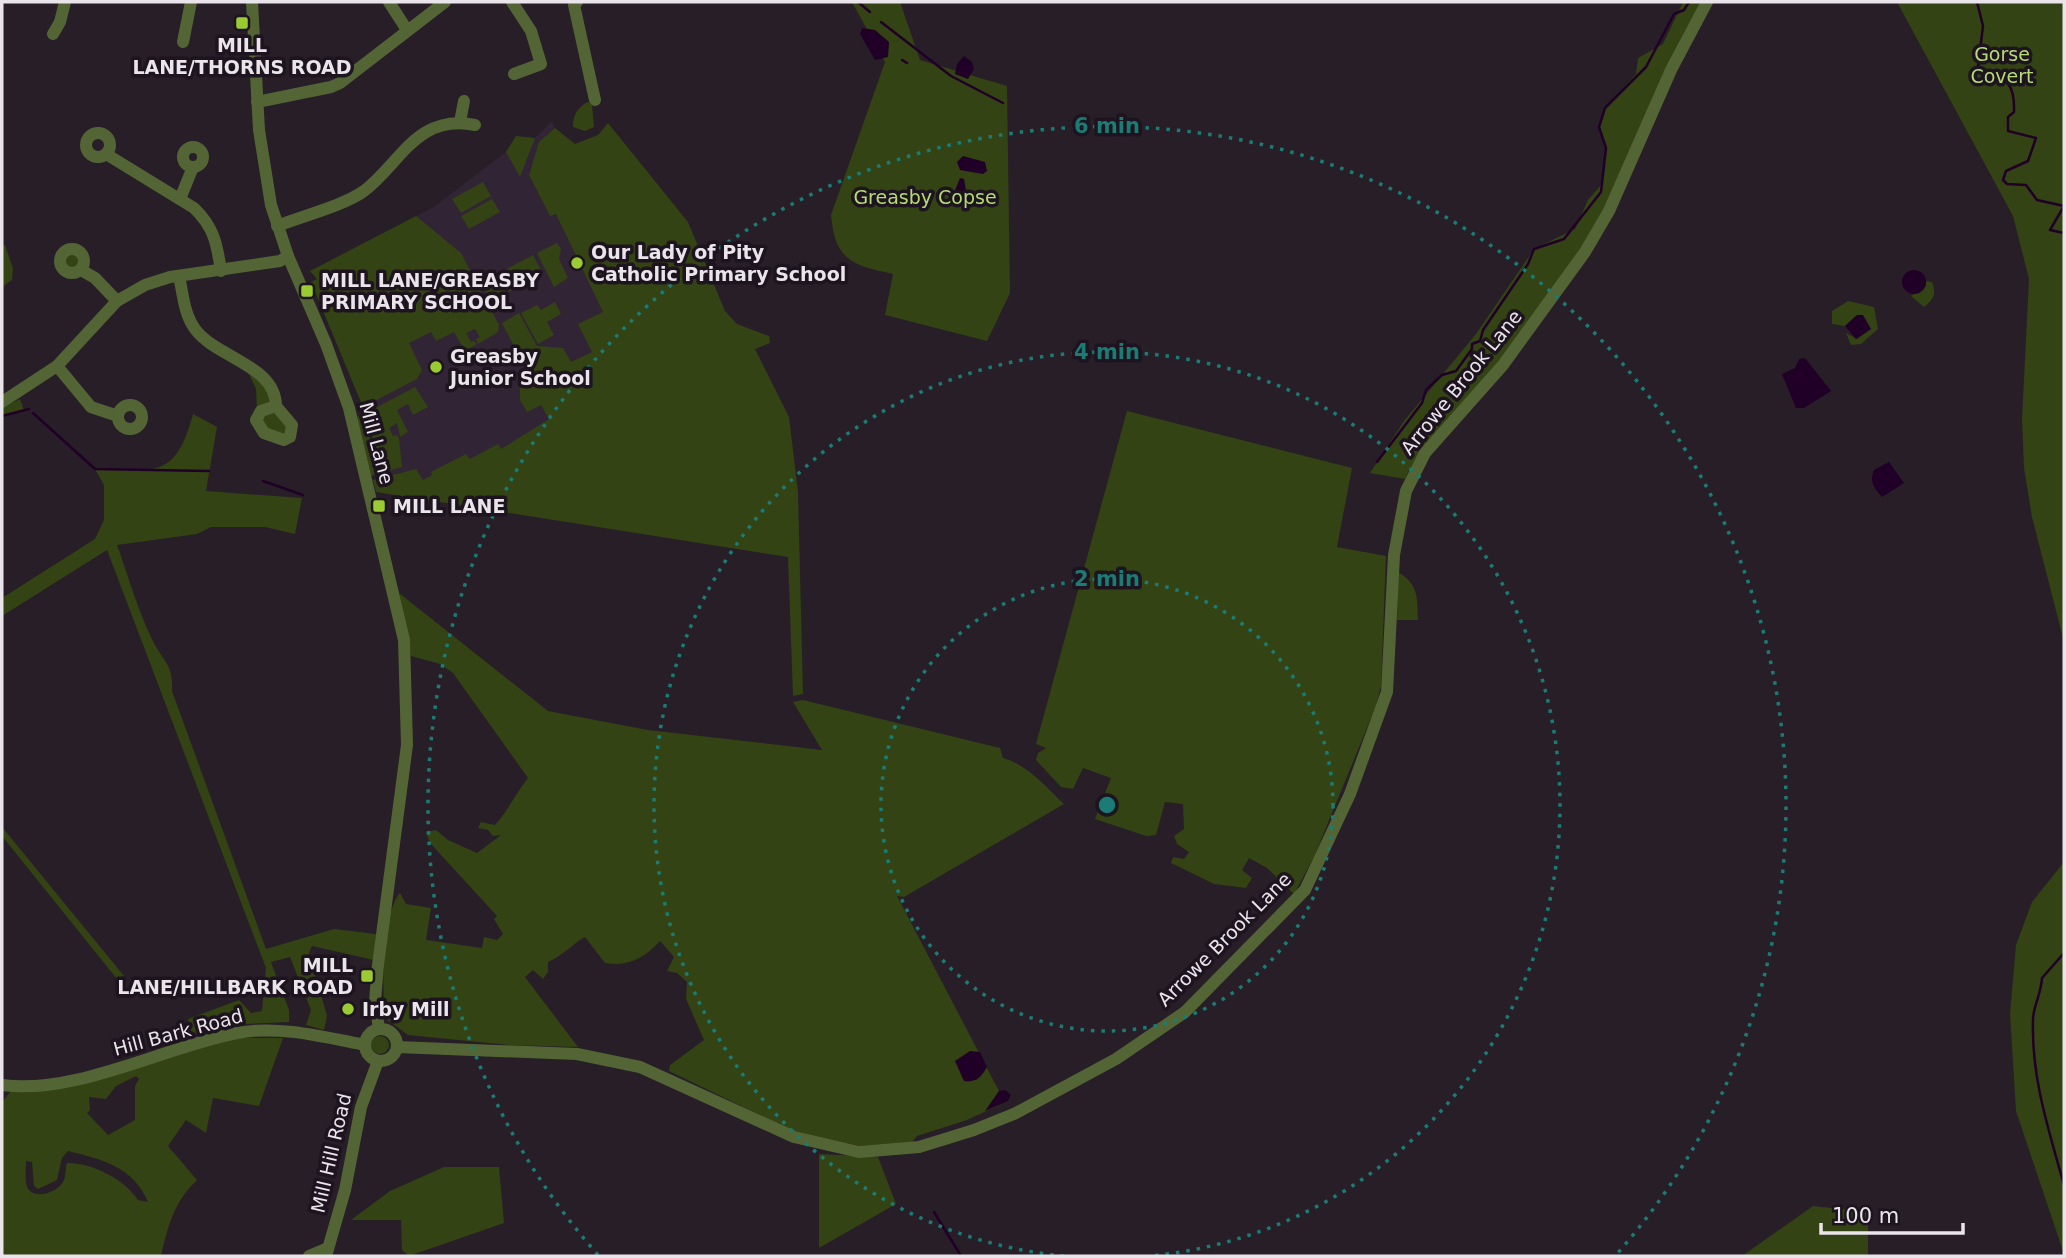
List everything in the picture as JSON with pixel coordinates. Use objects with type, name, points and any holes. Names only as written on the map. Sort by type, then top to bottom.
[{"type":"street","points":[[53,34],[60,22],[65,2]]},
{"type":"street","points":[[183,42],[191,2]]},
{"type":"street","name":"Mill Lane","points":[[252,2],[257,102],[266,181],[277,226],[326,344],[349,408],[404,640],[407,745],[378,965],[375,1001],[379,1029]]},
{"type":"street","points":[[389,2],[407,30]]},
{"type":"street","points":[[257,102],[331,87],[445,2]]},
{"type":"street","points":[[512,2],[531,31],[541,64],[514,74]]},
{"type":"street","name":"Arrowe Brook Lane","points":[[397,1047],[577,1054],[640,1067],[794,1137],[859,1152],[919,1147],[974,1130],[1016,1113],[1116,1059],[1185,1012],[1305,890],[1350,794],[1387,692],[1395,555],[1401,505],[1413,475],[1425,453],[1503,365],[1585,252],[1609,211],[1671,70],[1707,2]]},
{"type":"street","points":[[576,4],[596,100]]},
{"type":"street","points":[[460,122],[464,101]]},
{"type":"street","points":[[277,226],[362,192],[408,144],[431,131],[460,122],[475,125]]},
{"type":"street","points":[[106,154],[194,208],[214,232],[221,271]]},
{"type":"street","points":[[180,199],[193,167]]},
{"type":"street","points":[[4,397],[57,366],[117,301],[145,285],[179,276],[281,261],[288,256]]},
{"type":"street","points":[[81,270],[95,278],[117,301]]},
{"type":"street","points":[[179,276],[185,310],[194,329],[214,347],[263,376],[274,392],[276,406]]},
{"type":"street","points":[[57,366],[91,407],[118,416]]},
{"type":"street","points":[[379,1029],[392,1034],[397,1047],[392,1057],[378,1061],[369,1056],[365,1045],[370,1034],[379,1029]]},
{"type":"street","name":"Hill Bark Road","points":[[2,1085],[57,1082],[95,1074],[238,1032],[273,1030],[365,1045]]},
{"type":"street","name":"Mill Hill Road","points":[[327,1252],[345,1189],[361,1107],[378,1061]]},
{"type":"street","points":[[309,1256],[327,1252]]},
{"type":"shaded area","points":[[862,28],[875,30],[889,42],[888,57],[875,60],[860,34]]},
{"type":"shaded area","points":[[964,56],[972,62],[974,69],[968,79],[955,74],[957,64]]},
{"type":"shaded area","points":[[552,121],[555,128],[575,144],[598,135],[723,346],[436,502],[384,493],[382,473],[366,413],[311,282],[317,279],[310,271],[432,208],[506,152],[516,136],[535,138]]},
{"type":"shaded area","points":[[963,156],[985,162],[987,171],[983,174],[960,170],[957,162]]},
{"type":"shaded area","points":[[960,178],[964,179],[966,190],[960,203],[954,193]]},
{"type":"shaded area","points":[[1914,270],[1923,273],[1926,282],[1923,291],[1914,294],[1905,291],[1902,282],[1905,273]]},
{"type":"shaded area","points":[[1857,315],[1863,315],[1871,329],[1856,339],[1845,326]]},
{"type":"shaded area","points":[[1805,358],[1831,391],[1804,408],[1796,408],[1782,374],[1795,368],[1799,359]]},
{"type":"shaded area","points":[[1889,462],[1904,483],[1882,497],[1873,485],[1872,478],[1874,470]]},
{"type":"shaded area","points":[[970,1051],[980,1052],[987,1067],[978,1078],[964,1081],[955,1061]]},
{"type":"shaded area","points":[[1005,1090],[1011,1095],[1008,1101],[985,1111],[999,1091]]},
{"type":"green space","name":"Greasby Copse","points":[[852,2],[900,2],[920,60],[1007,86],[1010,293],[987,341],[885,315],[893,274],[856,263],[841,251],[836,242],[831,215],[885,62]]},
{"type":"green space","points":[[1683,2],[1701,2],[1671,61],[1617,184],[1585,242],[1509,350],[1420,452],[1405,479],[1370,473],[1404,421],[1476,334],[1534,249],[1575,229],[1588,200],[1601,185],[1606,148],[1599,127],[1605,108],[1636,74],[1638,58],[1663,44]]},
{"type":"green space","name":"Gorse Covert","points":[[1897,2],[2064,2],[2064,642],[2032,517],[2024,468],[2022,419],[2029,279],[2013,216]]},
{"type":"green space","points":[[588,102],[592,105],[594,127],[585,131],[573,127],[579,109]]},
{"type":"green space","points":[[608,123],[688,222],[725,311],[737,324],[769,336],[770,343],[755,349],[789,417],[798,492],[803,694],[793,696],[788,557],[376,492],[373,480],[416,469],[423,480],[432,475],[431,472],[466,454],[470,459],[498,444],[501,449],[549,419],[541,405],[527,412],[520,400],[520,384],[531,378],[502,323],[519,313],[537,346],[563,348],[571,362],[592,352],[578,324],[603,312],[556,214],[550,216],[529,175],[539,142],[555,128],[575,144],[598,135]]},
{"type":"green space","points":[[516,136],[535,138],[520,177],[506,152]]},
{"type":"green space","points":[[483,182],[491,196],[461,213],[452,199]]},
{"type":"green space","points":[[492,199],[500,212],[469,229],[461,216]]},
{"type":"green space","points":[[416,216],[461,253],[499,325],[498,332],[478,344],[476,339],[480,337],[475,329],[466,333],[471,342],[477,344],[465,351],[454,332],[436,341],[431,332],[409,343],[422,370],[417,379],[363,407],[311,282],[317,279],[310,271]]},
{"type":"green space","points":[[557,243],[561,249],[559,259],[568,278],[554,287],[537,253]]},
{"type":"green space","points":[[2,245],[5,245],[13,268],[12,280],[2,287]]},
{"type":"green space","points":[[72,252],[78,254],[78,266],[72,268],[66,266],[64,260],[66,254]]},
{"type":"green space","points":[[533,255],[543,274],[509,292],[499,273]]},
{"type":"green space","points":[[489,270],[496,273],[508,296],[492,304],[477,276]]},
{"type":"green space","points":[[1925,281],[1932,282],[1934,293],[1924,307],[1911,296],[1926,286]]},
{"type":"green space","points":[[1848,301],[1874,307],[1878,329],[1861,344],[1851,345],[1846,333],[1857,339],[1871,329],[1857,315],[1845,326],[1832,324],[1832,311]]},
{"type":"green space","points":[[555,302],[561,314],[547,322],[554,335],[538,344],[521,313],[537,305],[541,310]]},
{"type":"green space","points":[[248,372],[263,384],[269,395],[270,401],[257,410],[256,389]]},
{"type":"green space","points":[[415,387],[428,407],[413,415],[408,404],[397,410],[408,432],[400,437],[397,423],[389,428],[393,436],[397,435],[399,438],[402,467],[382,473],[366,413]]},
{"type":"green space","points":[[20,399],[24,410],[2,416],[2,408]]},
{"type":"green space","points":[[275,410],[288,425],[285,434],[269,433],[259,420]]},
{"type":"green space","points":[[1127,411],[1352,468],[1337,547],[1386,556],[1381,686],[1376,706],[1314,857],[1294,894],[1267,868],[1249,858],[1242,870],[1252,878],[1246,888],[1214,884],[1171,863],[1173,857],[1184,859],[1189,852],[1177,844],[1174,836],[1184,829],[1183,804],[1165,802],[1156,835],[1146,836],[1095,819],[1111,778],[1083,768],[1073,789],[1061,787],[1036,760],[1038,753],[1046,748],[1036,744]]},
{"type":"green space","points":[[363,413],[379,473],[371,476],[358,421],[358,416]]},
{"type":"green space","points":[[193,414],[217,427],[206,491],[302,498],[295,534],[265,527],[211,527],[197,534],[117,545],[146,626],[169,668],[172,691],[266,949],[334,929],[376,934],[374,960],[312,946],[309,953],[327,1016],[324,1030],[306,1025],[311,1010],[290,957],[271,962],[289,1010],[289,1022],[243,1024],[192,1035],[188,1019],[239,1000],[251,1013],[262,1011],[266,968],[107,550],[2,616],[2,598],[95,539],[104,520],[104,485],[95,469],[147,470],[170,461],[186,436]]},
{"type":"green space","points":[[1398,572],[1413,587],[1417,598],[1418,620],[1397,620]]},
{"type":"green space","points":[[399,593],[548,711],[648,730],[822,750],[793,702],[803,700],[1000,748],[1003,758],[1036,777],[1064,804],[904,897],[897,896],[999,1091],[1011,1095],[1008,1101],[967,1120],[917,1136],[912,1142],[861,1146],[797,1133],[669,1071],[670,1065],[704,1040],[686,999],[687,982],[677,973],[667,971],[674,957],[660,941],[636,960],[613,964],[605,963],[585,937],[548,962],[548,972],[543,979],[533,970],[525,977],[578,1047],[509,1045],[408,1035],[385,1018],[387,934],[394,903],[400,893],[406,904],[431,908],[426,940],[482,948],[484,937],[497,940],[503,934],[494,919],[497,916],[430,843],[426,832],[436,830],[448,840],[477,853],[501,835],[493,836],[488,830],[478,828],[481,822],[495,825],[528,778],[453,673],[440,664],[411,656]]},
{"type":"green space","points":[[2,827],[124,976],[117,979],[2,836]]},
{"type":"green space","points":[[2064,862],[2064,1254],[2016,1111],[2010,1014],[2016,945],[2032,902]]},
{"type":"green space","points":[[376,1036],[384,1036],[389,1045],[387,1052],[376,1054],[371,1049],[371,1041]]},
{"type":"green space","points":[[230,1038],[283,1038],[259,1106],[213,1098],[206,1133],[186,1120],[168,1146],[197,1180],[177,1206],[161,1256],[2,1256],[2,1102],[11,1091]],"holes":[[[136,1076],[139,1079],[135,1086],[135,1120],[108,1135],[87,1113],[90,1110],[89,1097],[106,1099],[116,1086]],[[68,1151],[115,1166],[134,1180],[148,1202],[138,1200],[125,1185],[107,1174],[77,1164],[67,1163],[64,1180],[53,1191],[37,1194],[29,1190],[26,1161],[32,1162],[34,1186],[38,1189],[57,1180],[62,1158]]]},
{"type":"green space","points":[[819,1154],[878,1157],[896,1204],[819,1248]]},
{"type":"green space","points":[[444,1167],[499,1167],[504,1223],[409,1256],[402,1250],[401,1220],[351,1220],[390,1191]]},
{"type":"green space","points":[[1813,1206],[1868,1212],[1868,1256],[1742,1256]]},
{"type":"waterway","points":[[858,2],[870,12]]},
{"type":"waterway","points":[[1377,462],[1422,403],[1426,390],[1442,375],[1456,371],[1472,349],[1472,344],[1480,341],[1483,330],[1528,264],[1534,249],[1564,239],[1601,192],[1606,148],[1599,127],[1605,108],[1646,67],[1674,14],[1684,10],[1689,2]]},
{"type":"waterway","points":[[1977,2],[1983,26],[1978,66],[2010,86],[2014,112],[2008,117],[2008,131],[2036,138],[2028,161],[2006,171],[2003,180],[2007,184],[2026,185],[2037,200],[2064,206],[2050,230],[2064,233]]},
{"type":"waterway","points":[[881,22],[951,76],[1003,103]]},
{"type":"waterway","points":[[902,60],[907,63]]},
{"type":"waterway","points":[[2,416],[29,409]]},
{"type":"waterway","points":[[33,413],[95,469],[209,471]]},
{"type":"waterway","points":[[263,481],[303,495]]},
{"type":"waterway","points":[[2064,953],[2042,978],[2033,1020],[2038,1083],[2064,1185]]},
{"type":"waterway","points":[[934,1212],[961,1256]]},
{"type":"place","name":"MILL LANE/THORNS ROAD","points":[[242,23]]},
{"type":"place","name":"Our Lady of Pity Catholic Primary School","points":[[577,263]]},
{"type":"place","name":"MILL LANE/GREASBY PRIMARY SCHOOL","points":[[307,291]]},
{"type":"place","name":"Greasby Junior School","points":[[436,367]]},
{"type":"place","name":"MILL LANE","points":[[379,506]]},
{"type":"place","name":"MILL LANE/HILLBARK ROAD","points":[[367,976]]},
{"type":"place","name":"Irby Mill","points":[[348,1009]]}]
